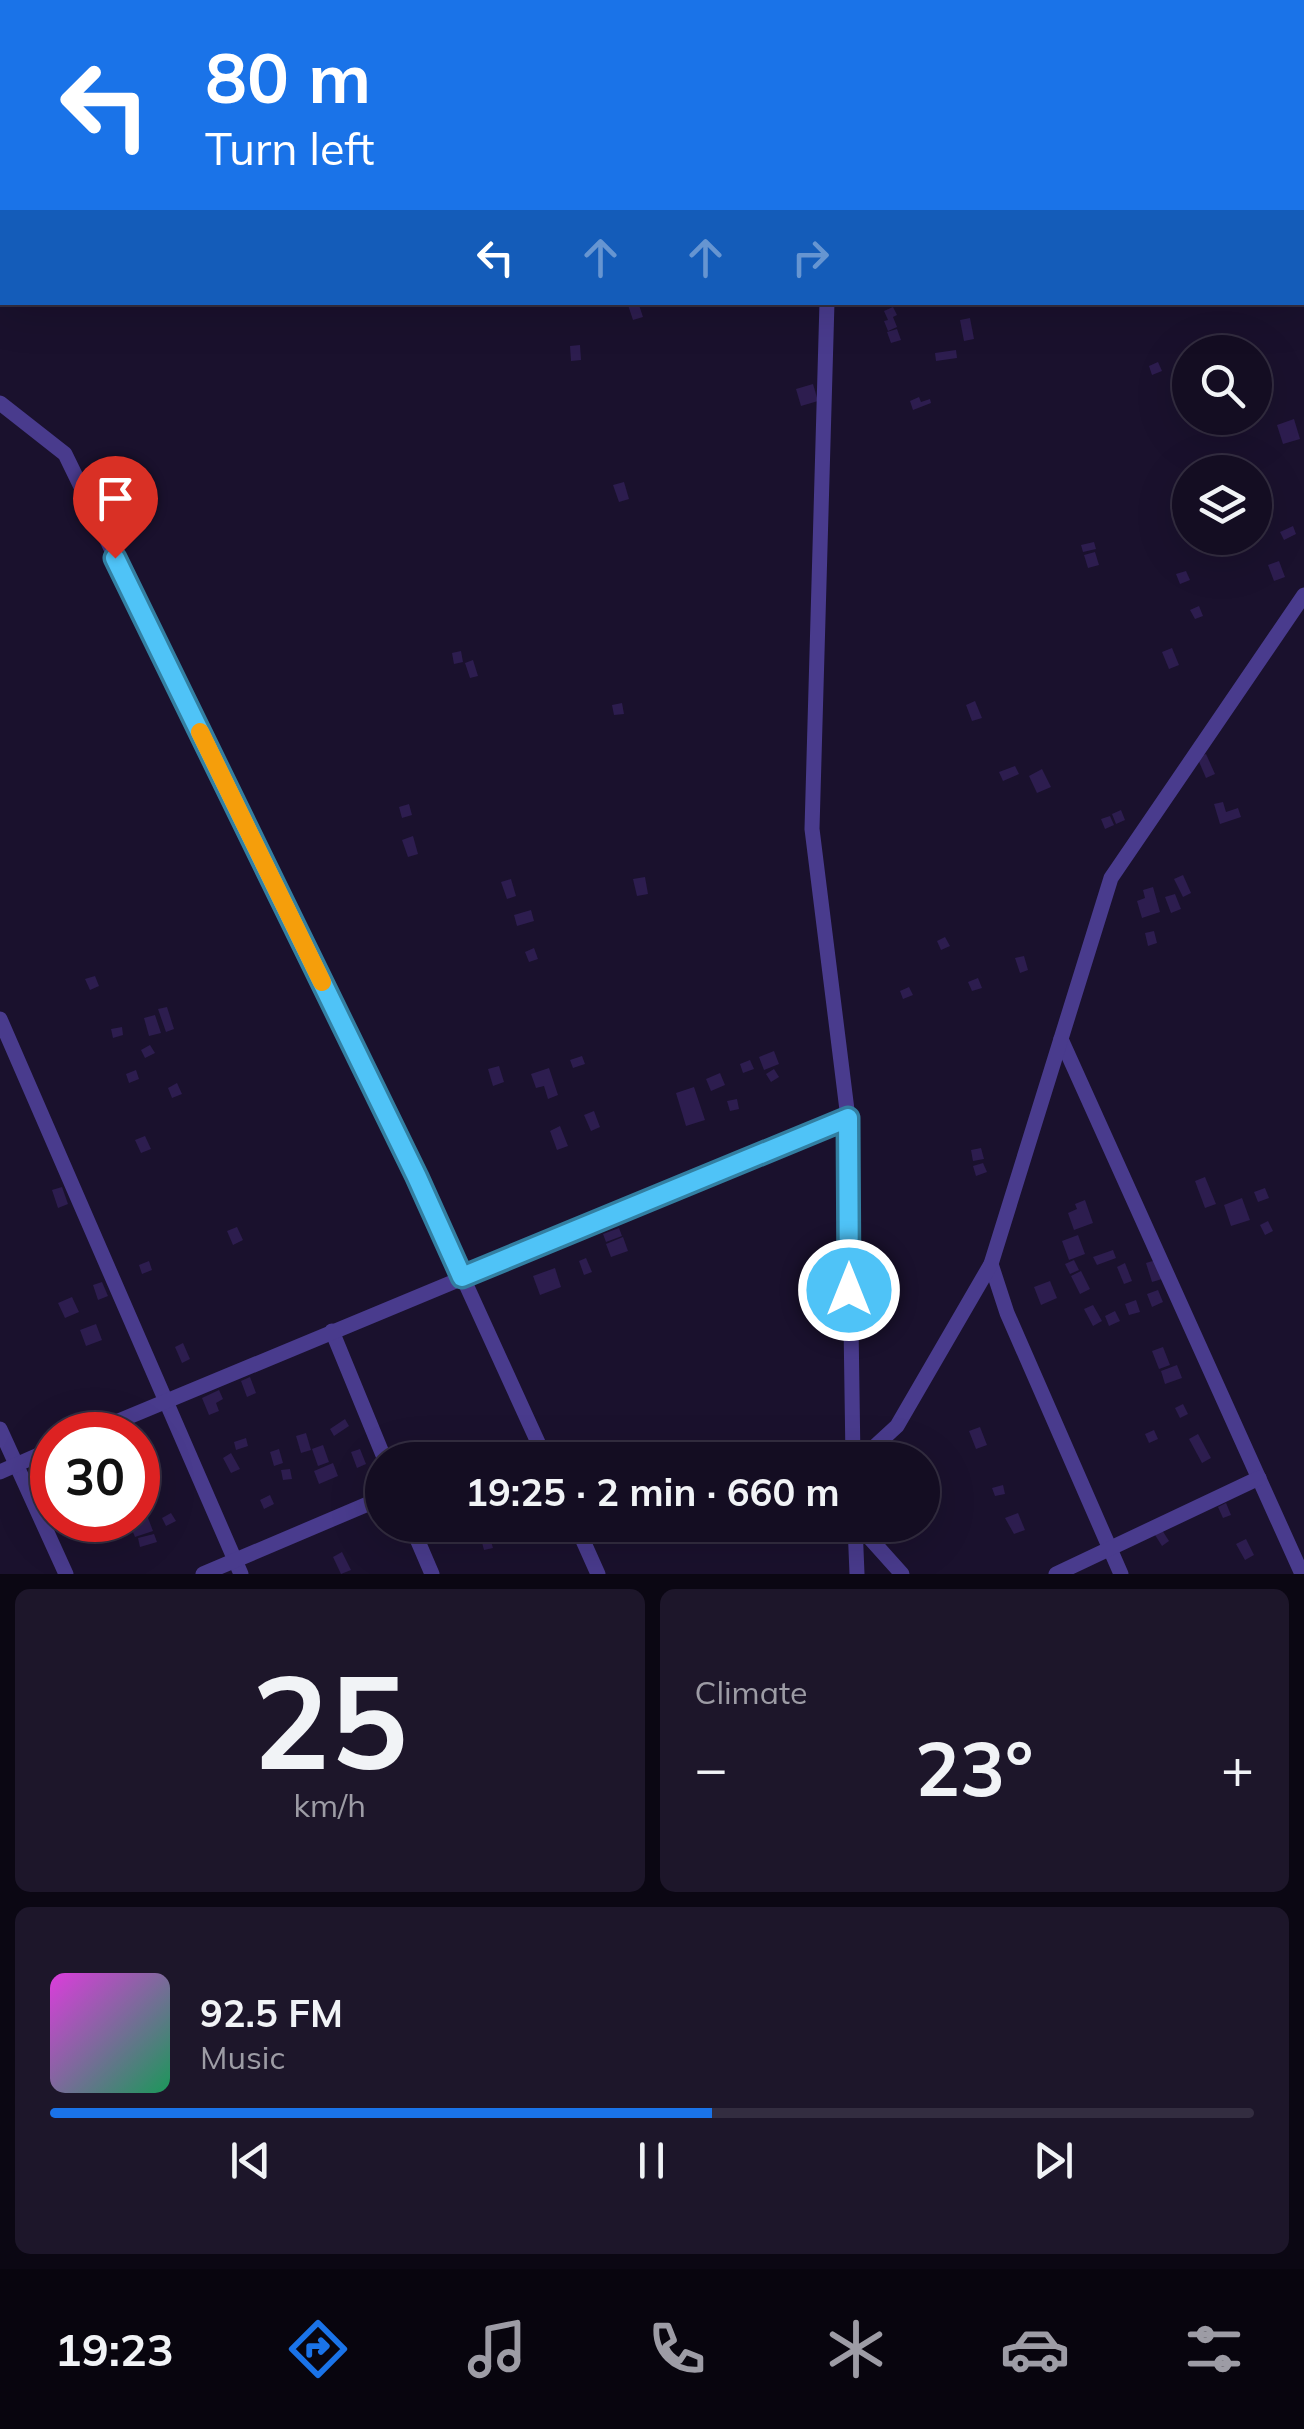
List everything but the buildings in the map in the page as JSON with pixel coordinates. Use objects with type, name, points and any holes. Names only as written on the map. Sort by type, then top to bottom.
[{"type":"street","points":[[826,305],[812,829],[848,1118],[856,1442]]},
{"type":"street","points":[[0,402],[64,454],[417,1177],[538,1442]]},
{"type":"street","points":[[878,1442],[897,1426],[991,1264],[1111,878],[1304,595]]},
{"type":"street","points":[[0,1019],[238,1567]]},
{"type":"street","points":[[1061,1040],[1302,1574]]},
{"type":"street","points":[[138,1412],[848,1118]]},
{"type":"street","points":[[991,1264],[1007,1313],[1122,1574]]},
{"type":"street","points":[[332,1331],[377,1442]]},
{"type":"street","points":[[0,1429],[66,1574]]},
{"type":"street","points":[[0,1472],[30,1459]]},
{"type":"street","points":[[1056,1574],[1259,1478]]},
{"type":"street","points":[[204,1574],[238,1567],[365,1506]]},
{"type":"street","points":[[418,1542],[432,1574]]},
{"type":"street","points":[[584,1542],[598,1574]]},
{"type":"street","points":[[856,1542],[857,1574]]},
{"type":"street","points":[[872,1542],[902,1574]]},
{"type":"slow traffic","points":[[200,732],[322,982]]},
{"type":"route","points":[[115,558],[462,1277],[848,1118],[849,1290]]}]
